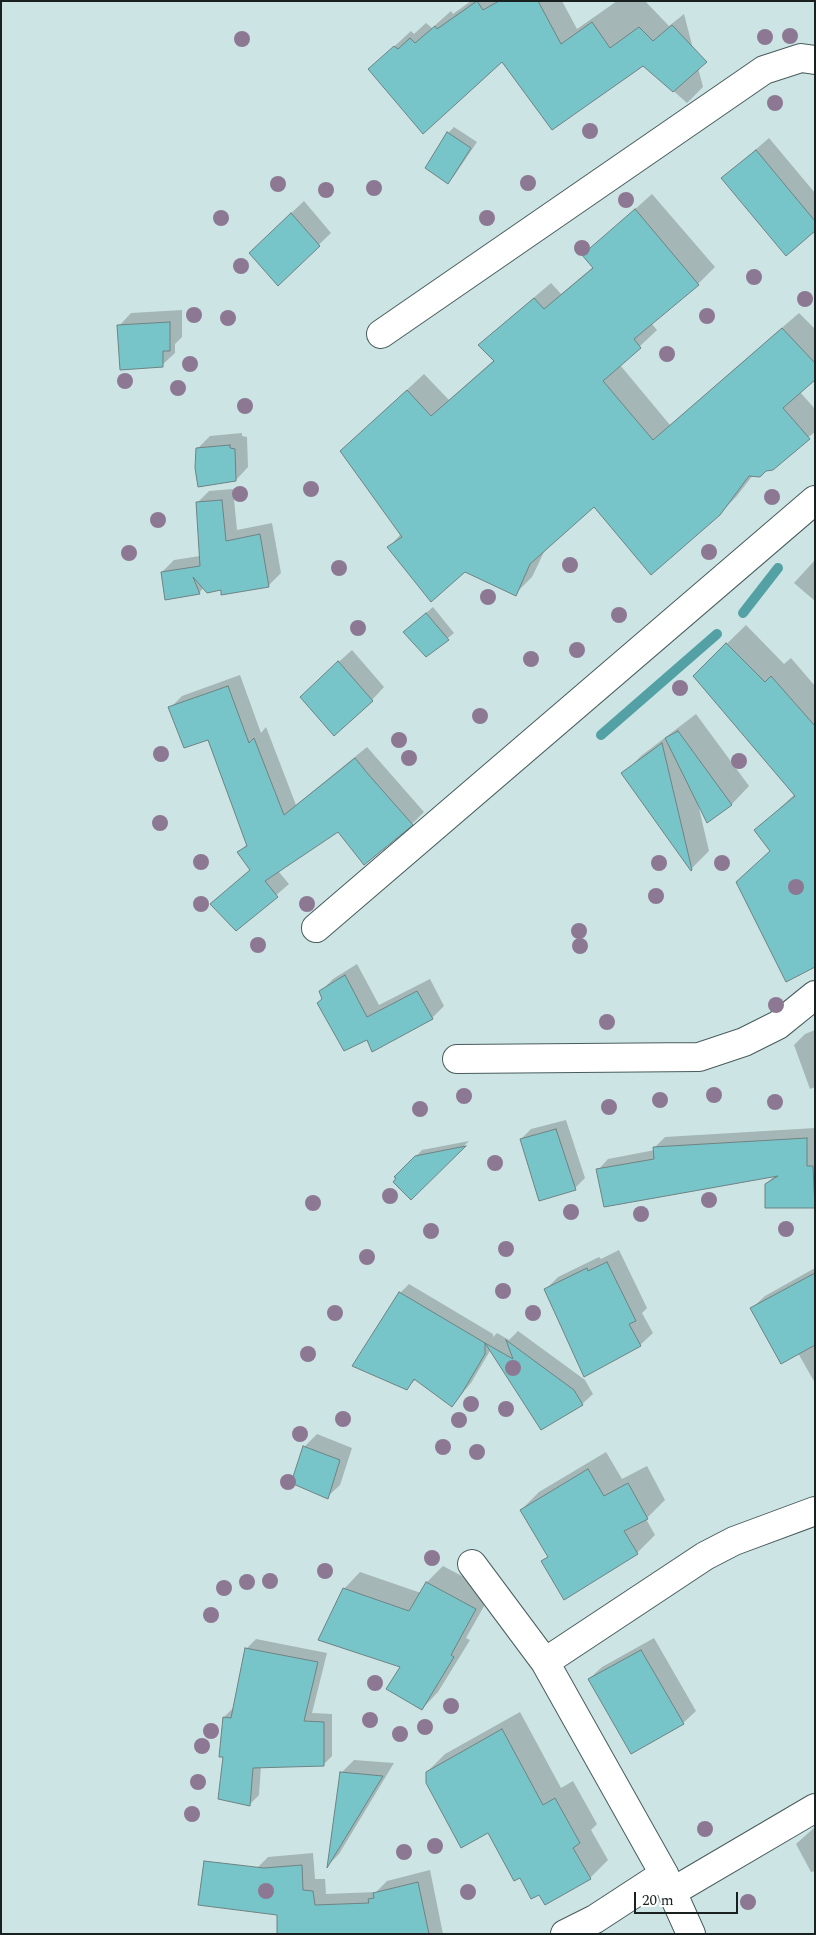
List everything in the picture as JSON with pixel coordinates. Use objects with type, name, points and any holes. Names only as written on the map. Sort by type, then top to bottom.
[{"type":"street","points":[[381,334],[764,70],[801,58],[815,60]]},
{"type":"street","points":[[316,928],[815,500]]},
{"type":"street","points":[[457,1059],[699,1057],[744,1042],[778,1025],[815,995]]},
{"type":"street","points":[[545,1662],[705,1556],[734,1541],[815,1511]]},
{"type":"street","points":[[472,1564],[545,1662],[668,1883],[691,1934]]},
{"type":"street","points":[[566,1934],[815,1808]]},
{"type":"building","points":[[477,1],[483,10],[499,1],[538,1],[561,44],[592,22],[610,48],[639,27],[653,41],[672,25],[707,62],[673,92],[643,66],[552,130],[502,62],[423,134],[368,69],[394,46],[398,49],[410,38],[415,43],[435,26],[437,29]]},
{"type":"building","points":[[447,132],[471,148],[448,184],[425,168]]},
{"type":"building","points":[[756,150],[815,221],[815,231],[786,256],[721,178]]},
{"type":"building","points":[[635,209],[699,285],[634,339],[641,348],[603,381],[653,440],[782,328],[815,363],[815,380],[783,408],[810,439],[773,470],[766,471],[760,477],[749,476],[720,515],[651,575],[594,507],[530,564],[516,596],[465,572],[431,602],[387,547],[402,537],[340,451],[407,390],[431,416],[494,361],[478,345],[534,298],[544,309],[593,268],[582,255]]},
{"type":"building","points":[[291,213],[320,246],[278,286],[249,253]]},
{"type":"building","points":[[170,322],[170,351],[163,351],[163,367],[120,370],[117,325]]},
{"type":"building","points":[[230,445],[230,448],[235,449],[236,481],[198,487],[195,468],[196,448]]},
{"type":"building","points":[[222,500],[226,541],[260,534],[269,587],[221,595],[221,590],[207,593],[193,577],[200,594],[165,600],[161,572],[200,566],[196,502]]},
{"type":"building","points":[[426,613],[449,640],[426,657],[403,632]]},
{"type":"building","points":[[726,643],[765,682],[771,676],[815,726],[815,967],[786,982],[736,882],[770,851],[754,830],[795,796],[693,676]]},
{"type":"building","points":[[338,661],[373,701],[334,736],[300,697]]},
{"type":"building","points":[[228,686],[249,743],[254,738],[284,815],[355,758],[413,825],[364,865],[338,832],[265,881],[278,897],[236,931],[210,904],[250,870],[237,852],[247,846],[208,740],[184,748],[168,707]]},
{"type":"building","points":[[678,731],[732,805],[707,823],[665,738]]},
{"type":"building","points":[[662,743],[692,870],[691,871],[621,773]]},
{"type":"building","points":[[345,975],[367,1017],[417,991],[433,1019],[372,1052],[367,1040],[344,1051],[317,1003],[322,999],[319,991]]},
{"type":"building","points":[[556,1129],[576,1190],[539,1201],[520,1139]]},
{"type":"building","points":[[807,1138],[807,1166],[813,1166],[815,1208],[765,1208],[765,1184],[778,1176],[604,1207],[596,1169],[654,1159],[653,1147]]},
{"type":"building","points":[[466,1146],[411,1200],[393,1182],[396,1178],[394,1177],[415,1156]]},
{"type":"building","points":[[607,1262],[636,1321],[629,1324],[641,1346],[584,1377],[544,1289],[587,1268],[588,1271]]},
{"type":"building","points":[[815,1273],[815,1345],[781,1364],[750,1308]]},
{"type":"building","points":[[399,1292],[485,1343],[485,1354],[452,1407],[414,1379],[407,1390],[352,1366]]},
{"type":"building","points":[[506,1340],[574,1390],[583,1405],[541,1430],[485,1343],[513,1359]]},
{"type":"building","points":[[303,1446],[340,1460],[328,1499],[291,1483]]},
{"type":"building","points":[[588,1469],[604,1496],[628,1483],[648,1519],[624,1531],[638,1554],[564,1600],[541,1561],[548,1557],[520,1510]]},
{"type":"building","points":[[426,1582],[476,1609],[451,1655],[454,1657],[422,1710],[386,1689],[400,1667],[318,1640],[343,1588],[409,1611]]},
{"type":"building","points":[[245,1648],[318,1662],[304,1721],[324,1722],[324,1766],[253,1768],[250,1806],[218,1799],[223,1757],[219,1757],[223,1717],[231,1718]]},
{"type":"building","points":[[641,1650],[684,1724],[631,1754],[588,1679]]},
{"type":"building","points":[[502,1729],[543,1805],[555,1798],[580,1843],[573,1848],[591,1879],[545,1905],[539,1895],[531,1899],[520,1878],[514,1881],[488,1833],[461,1848],[426,1783],[426,1772]]},
{"type":"building","points":[[340,1772],[383,1776],[327,1868]]},
{"type":"building","points":[[204,1861],[264,1868],[302,1865],[303,1890],[313,1891],[315,1905],[369,1903],[368,1899],[374,1898],[373,1893],[418,1882],[429,1934],[277,1934],[277,1915],[198,1905]]},
{"type":"waterway","points":[[743,613],[778,568]]},
{"type":"waterway","points":[[601,735],[717,634]]}]
